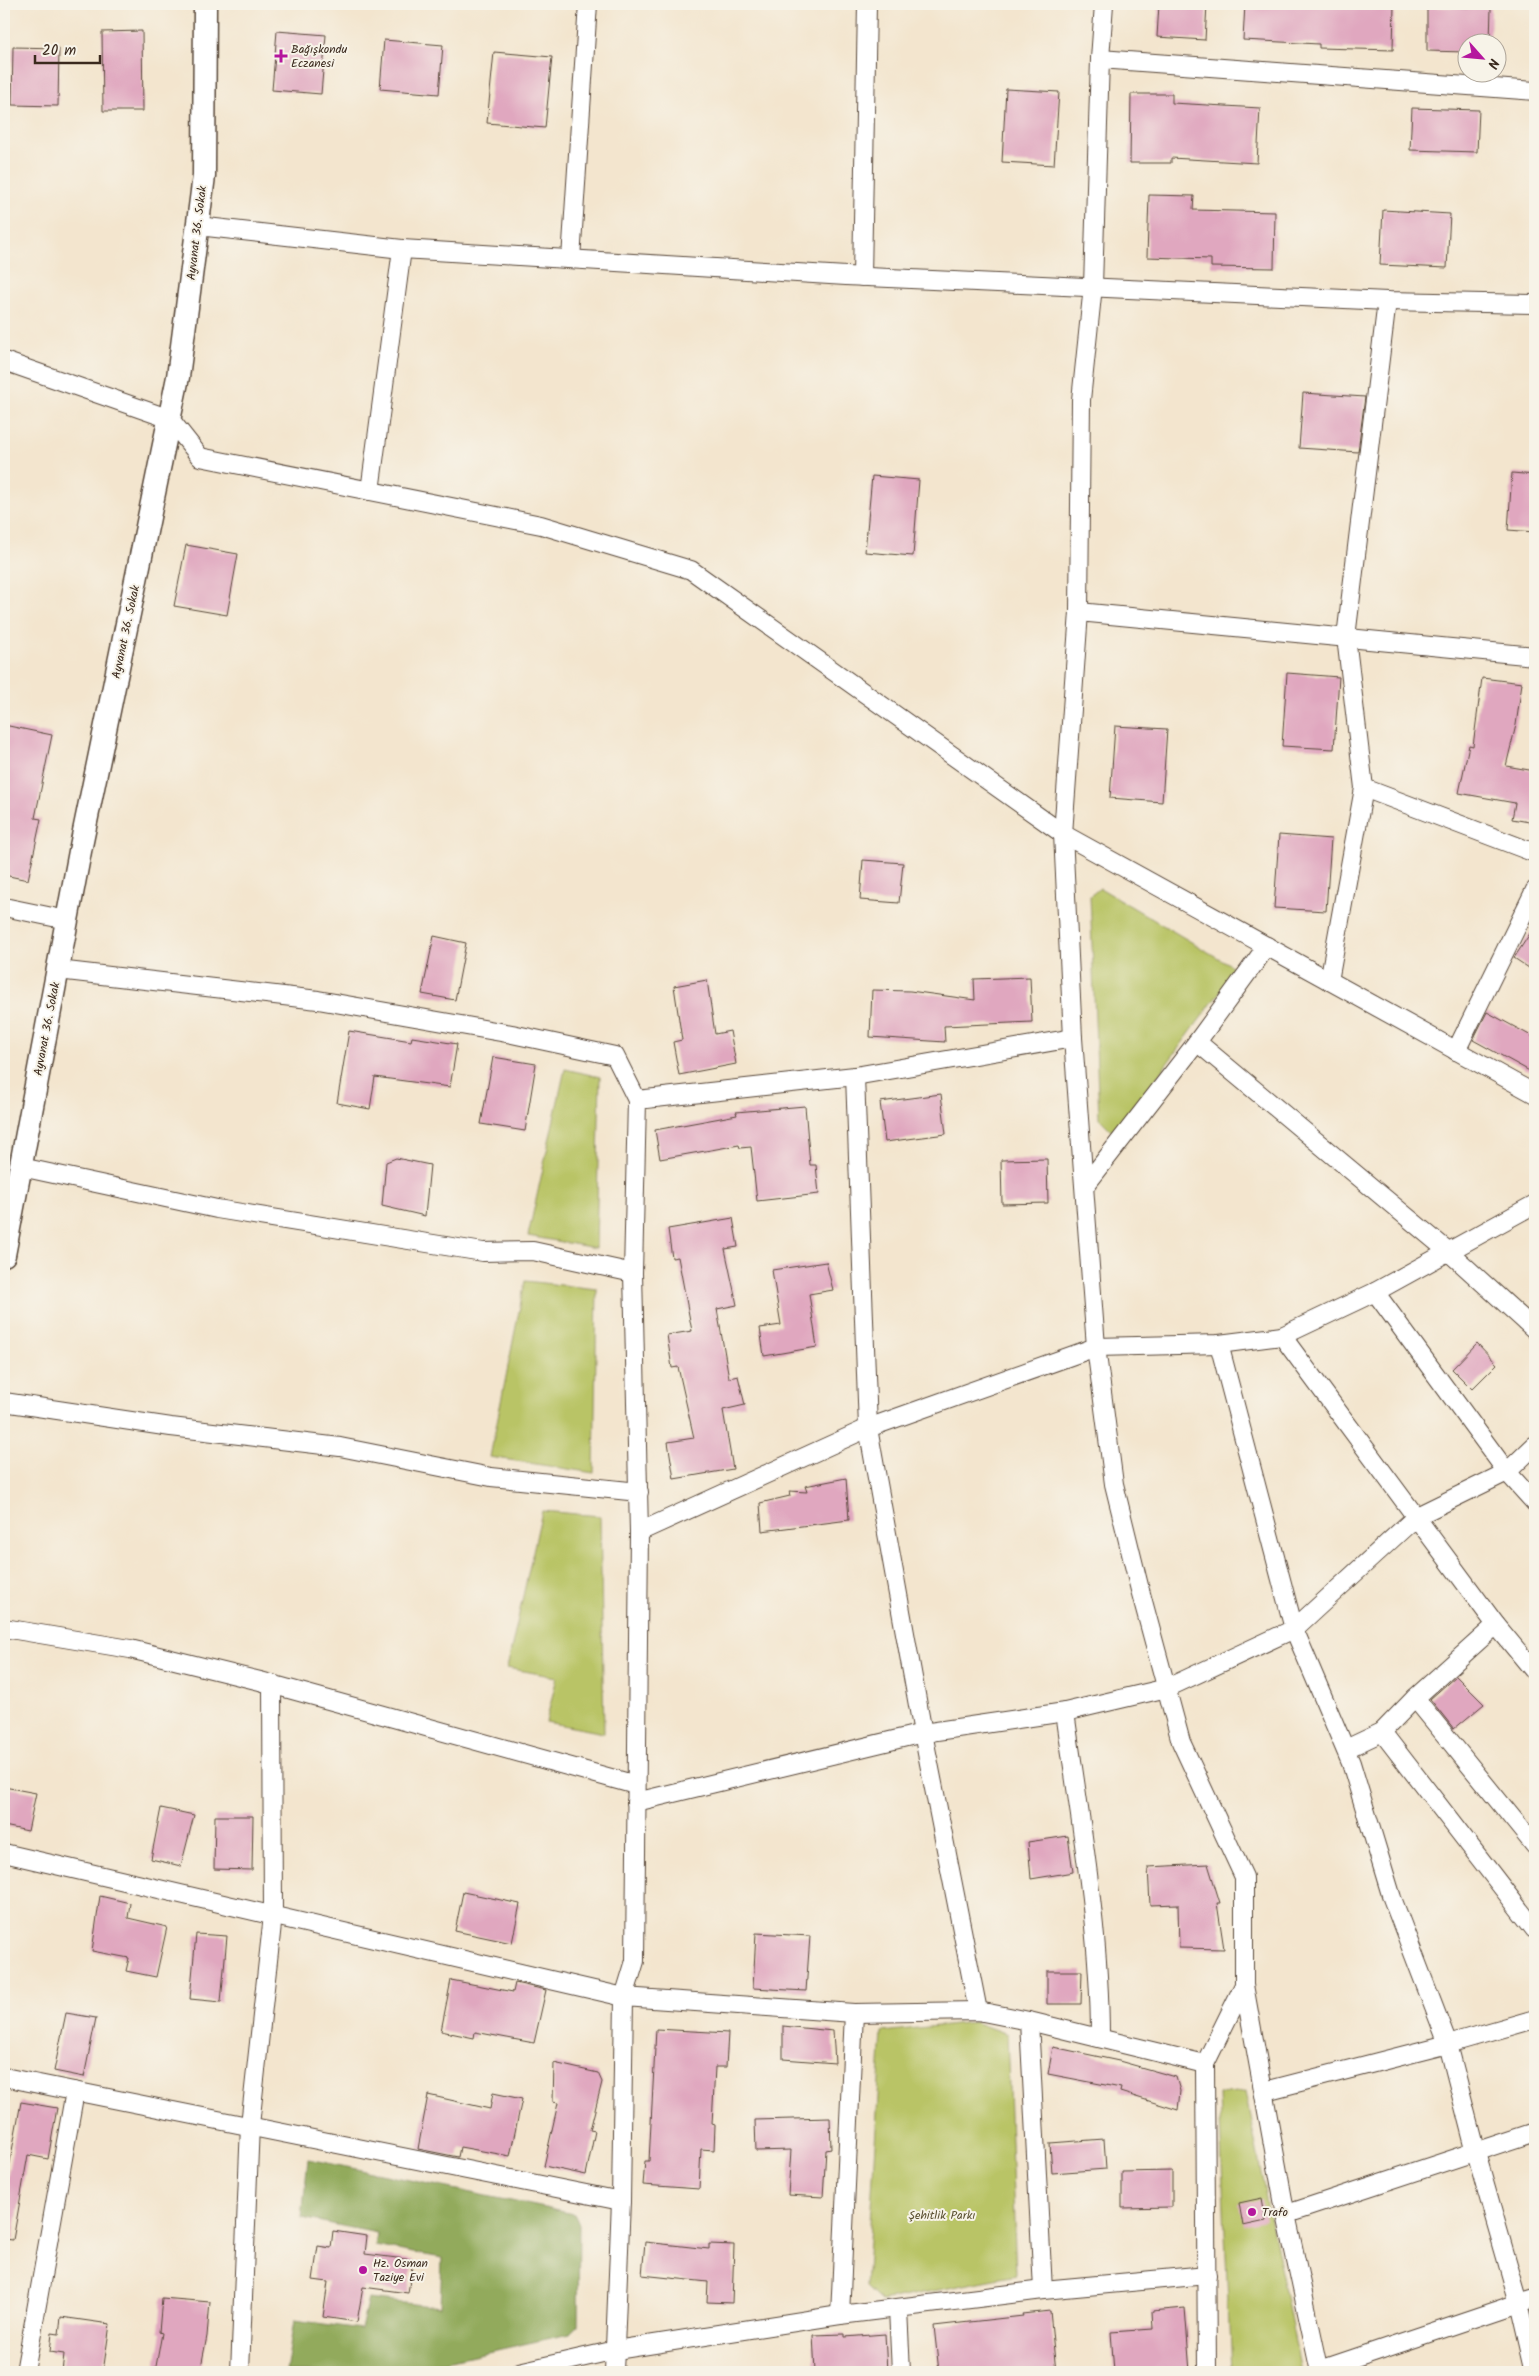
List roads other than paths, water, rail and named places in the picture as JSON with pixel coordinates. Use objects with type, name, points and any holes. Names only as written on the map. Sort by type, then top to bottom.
[{"type":"street","name":"Ayvanat 36. Sokak","points":[[4,1255],[67,920],[178,377],[204,176],[205,4]]},
{"type":"street","points":[[571,259],[588,4]]},
{"type":"street","points":[[862,277],[867,4]]},
{"type":"street","points":[[1104,4],[1100,59],[1093,286],[1082,400],[1079,612],[1063,834],[1073,1038],[1096,1347],[1114,1484],[1181,1742],[1244,1877],[1244,1985],[1287,2214],[1320,2371],[1527,2300]]},
{"type":"street","points":[[1100,59],[1535,91]]},
{"type":"street","points":[[198,226],[402,248],[862,277],[1093,286],[1386,301],[1535,304]]},
{"type":"street","points":[[370,491],[402,248]]},
{"type":"street","points":[[1329,981],[1364,788],[1346,638],[1386,301]]},
{"type":"street","points":[[4,361],[170,419],[200,456],[541,525],[691,570],[1063,834],[1535,1094]]},
{"type":"street","points":[[1079,612],[1535,656]]},
{"type":"street","points":[[1364,788],[1535,853]]},
{"type":"street","points":[[1456,1051],[1535,890]]},
{"type":"street","points":[[4,907],[67,920]]},
{"type":"street","points":[[1085,1186],[1197,1042],[1267,946]]},
{"type":"street","points":[[58,970],[318,1000],[512,1034],[615,1056],[637,1100],[633,1273],[639,1492],[635,1961],[624,1997],[621,2202],[614,2372]]},
{"type":"street","points":[[637,1100],[855,1076],[1073,1038]]},
{"type":"street","points":[[1197,1042],[1449,1252],[1535,1330]]},
{"type":"street","points":[[855,1076],[868,1428],[923,1733],[978,2011]]},
{"type":"street","points":[[20,1167],[218,1209],[483,1252],[533,1250],[633,1273]]},
{"type":"street","points":[[639,1532],[868,1428],[1096,1347],[1219,1344],[1282,1336],[1375,1292],[1535,1204]]},
{"type":"street","points":[[1375,1292],[1507,1472],[1535,1503]]},
{"type":"street","points":[[1282,1336],[1496,1625],[1535,1672]]},
{"type":"street","points":[[1219,1344],[1294,1629],[1346,1749],[1392,1898],[1448,2044],[1476,2153],[1527,2300],[1535,2372]]},
{"type":"street","points":[[4,1402],[171,1427],[340,1447],[491,1477],[639,1492]]},
{"type":"street","points":[[4,1628],[130,1649],[272,1684],[636,1794],[923,1733],[1065,1712],[1167,1688],[1294,1629],[1417,1516],[1507,1472],[1535,1445]]},
{"type":"street","points":[[1346,1749],[1382,1732],[1415,1698],[1496,1625]]},
{"type":"street","points":[[240,2372],[250,2125],[273,1914],[272,1684]]},
{"type":"street","points":[[1415,1698],[1535,1846]]},
{"type":"street","points":[[1065,1712],[1085,1853],[1099,1974],[1100,2038]]},
{"type":"street","points":[[1382,1732],[1535,1930]]},
{"type":"street","points":[[4,1852],[624,1997],[854,2013],[978,2011],[1029,2021],[1205,2064]]},
{"type":"street","points":[[1206,2372],[1205,2064],[1244,1985]]},
{"type":"street","points":[[840,2315],[854,2013]]},
{"type":"street","points":[[1265,2092],[1535,2019]]},
{"type":"street","points":[[1029,2021],[1043,2290]]},
{"type":"street","points":[[4,2077],[250,2125],[621,2202]]},
{"type":"street","points":[[25,2372],[75,2091]]},
{"type":"street","points":[[1287,2214],[1535,2132]]},
{"type":"street","points":[[519,2372],[616,2350],[840,2315],[1043,2290],[1207,2275]]},
{"type":"street","points":[[898,2309],[901,2372]]},
{"type":"place","name":"Bağışkondu Eczanesi","points":[[281,56]]},
{"type":"place","name":"Trafo","points":[[1252,2212]]},
{"type":"place","name":"Hz. Osman Taziye Evi","points":[[363,2270]]},
{"type":"park label","name":"Şehitlik Parkı","points":[[942,2215]]}]
